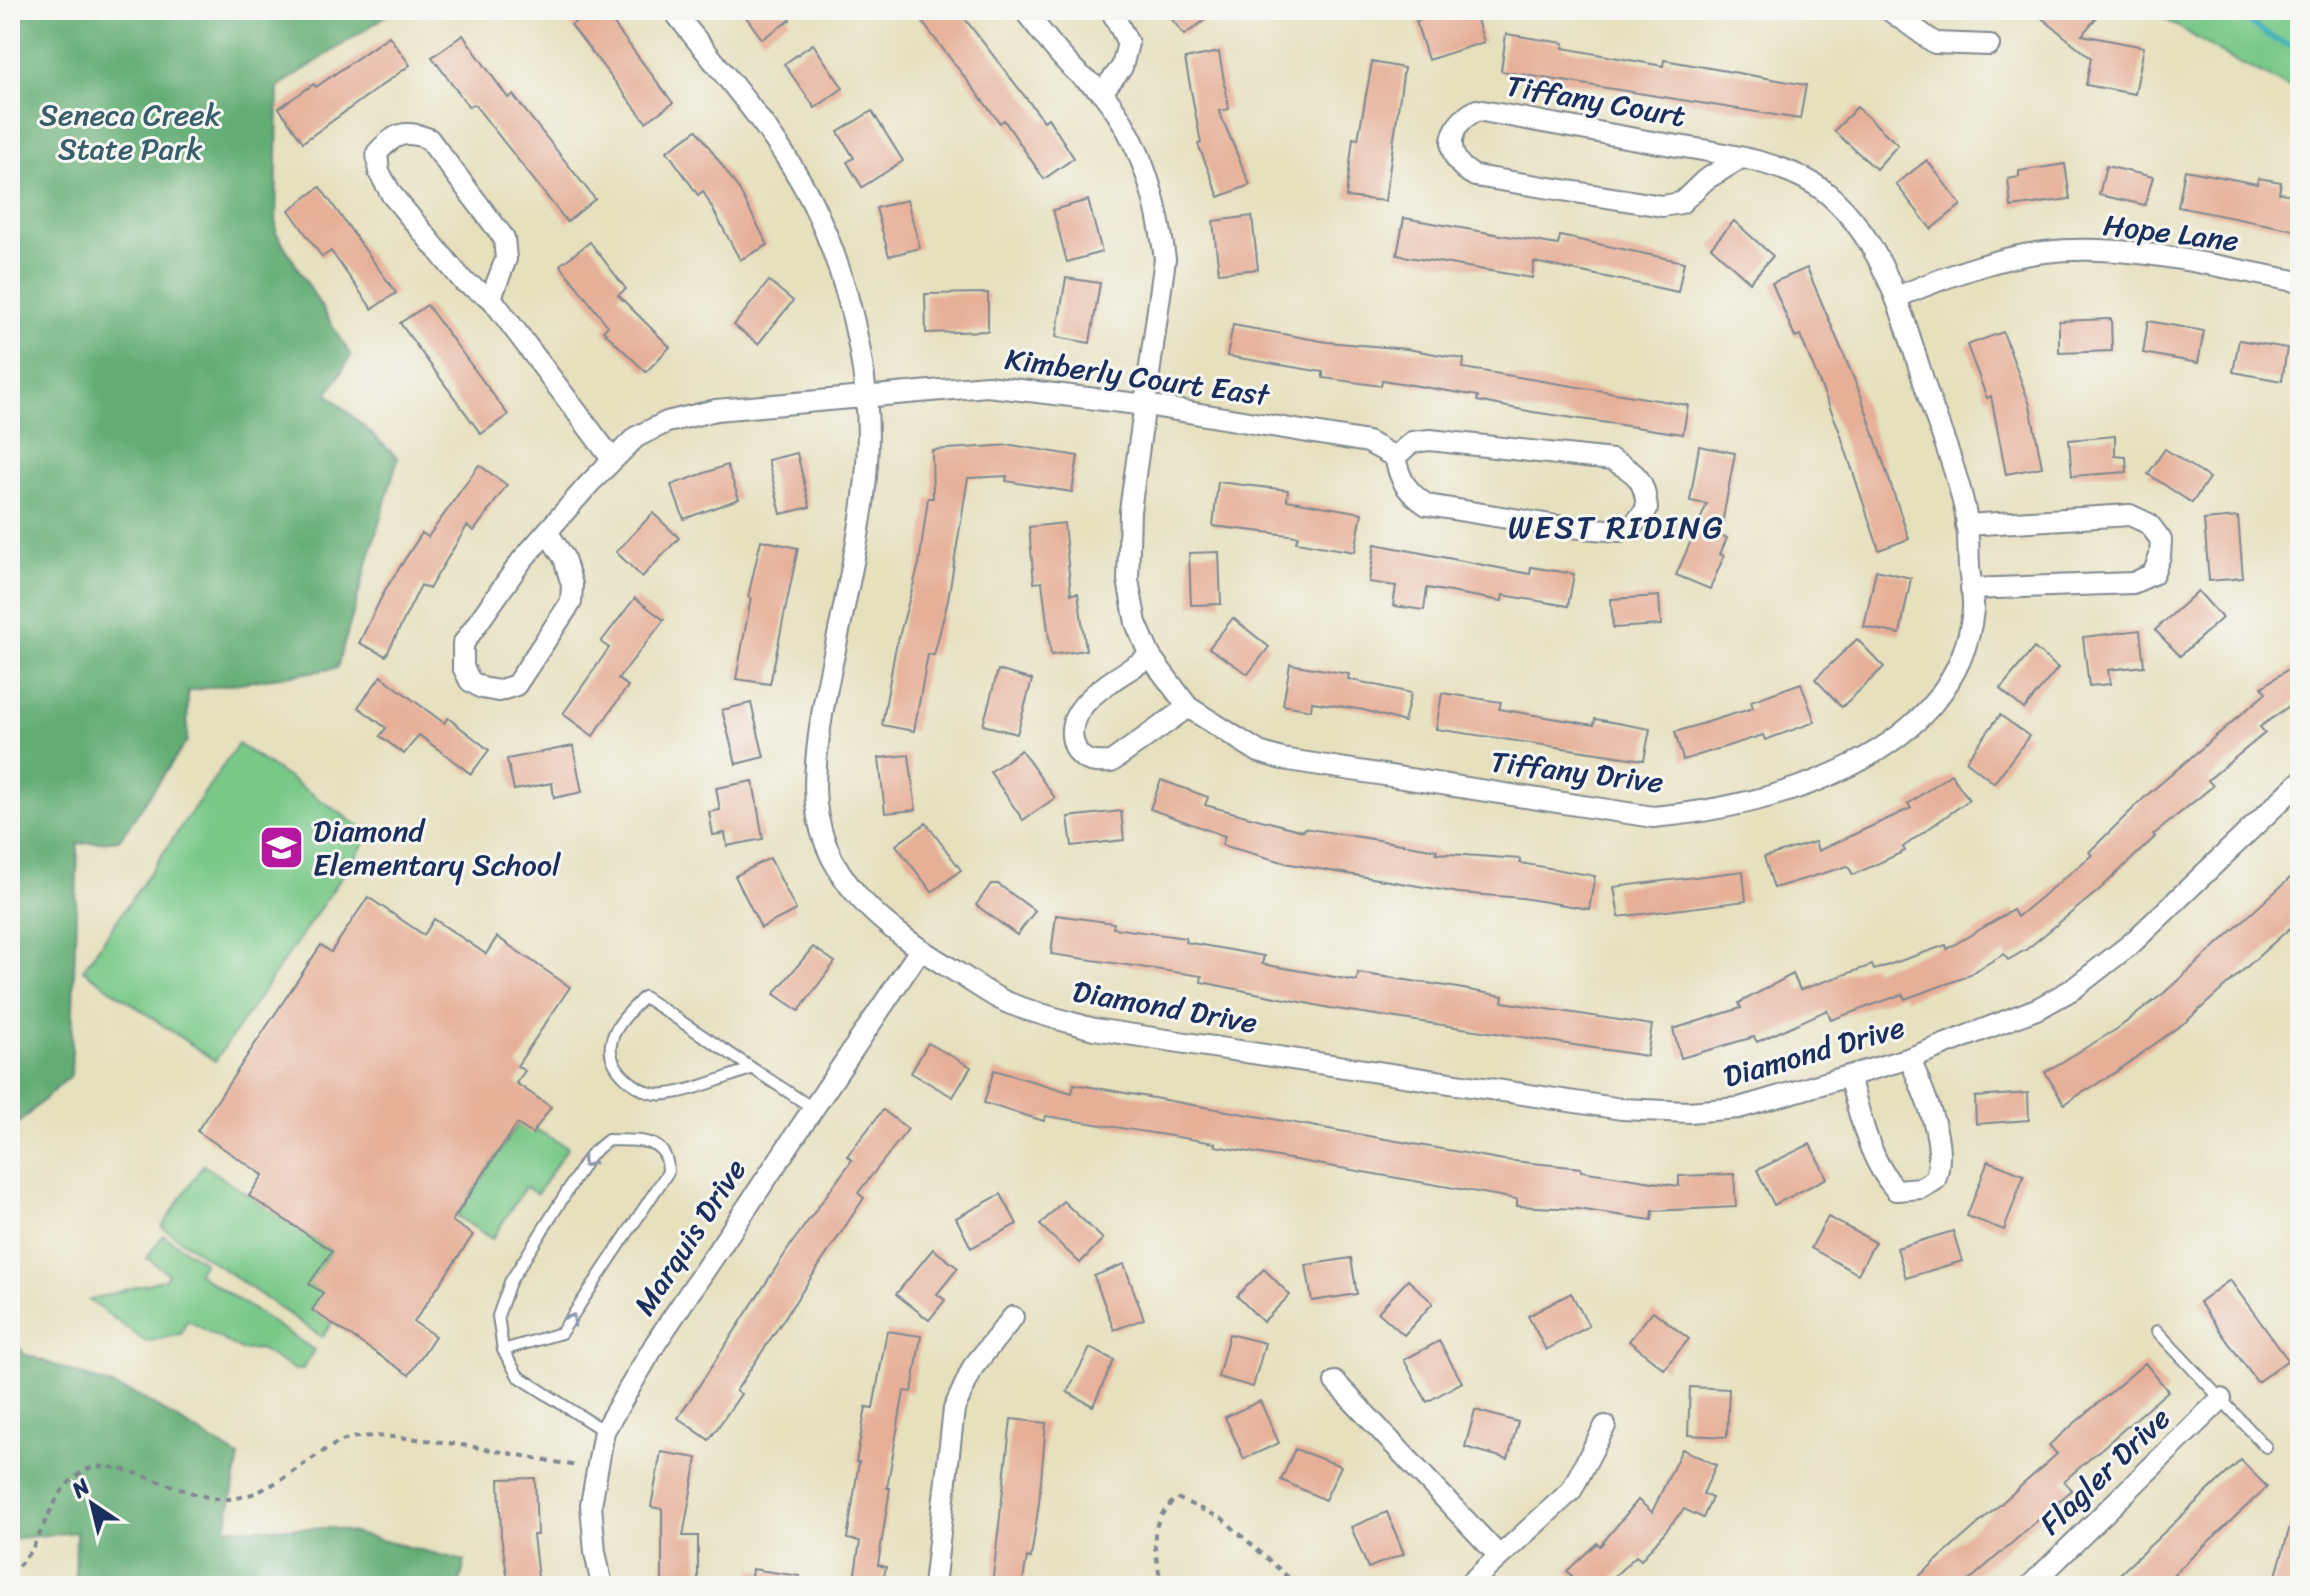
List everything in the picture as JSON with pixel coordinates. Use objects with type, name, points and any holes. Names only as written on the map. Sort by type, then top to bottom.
[{"type":"street","name":"Diamond Drive","points":[[673,10],[781,151],[811,201],[841,277],[866,394],[866,500],[819,732],[815,789],[824,839],[845,880],[872,915],[920,950],[1008,1003],[1094,1029],[1622,1109],[1688,1112],[1739,1108],[1910,1058],[2006,1024],[2073,989],[2132,943],[2300,782]]},
{"type":"street","name":"Tiffany Drive","points":[[1024,10],[1080,75],[1102,92],[1131,136],[1152,185],[1162,233],[1165,259],[1130,511],[1128,580],[1136,623],[1150,656],[1188,707],[1259,752],[1282,759],[1653,817],[1709,813],[1843,772],[1901,738],[1935,699],[1957,664],[1973,610],[1965,507],[1897,297]]},
{"type":"street","points":[[1102,92],[1122,67],[1128,43],[1111,10]]},
{"type":"street","points":[[1889,10],[1935,43],[1989,45]]},
{"type":"street","name":"Tiffany Court","points":[[1741,158],[1705,180],[1681,203],[1662,206],[1475,176],[1460,168],[1451,153],[1451,136],[1462,117],[1477,110],[1741,158],[1801,177],[1827,193],[1878,256],[1897,297]]},
{"type":"street","points":[[491,298],[506,259],[504,238],[429,139],[412,132],[393,135],[377,153],[379,172],[392,195],[464,282],[491,298],[612,459]]},
{"type":"street","name":"Hope Lane","points":[[1897,297],[1984,266],[2044,252],[2141,253],[2300,282]]},
{"type":"street","name":"Kimberly Court East","points":[[548,533],[564,558],[572,585],[571,602],[516,685],[498,691],[482,688],[470,681],[463,667],[463,644],[522,560],[612,459],[636,437],[667,422],[716,410],[866,394],[987,386],[1146,405],[1368,442],[1395,457]]},
{"type":"street","points":[[1430,440],[1612,460],[1630,469],[1646,487],[1647,509],[1635,523],[1620,531],[1557,526],[1427,505],[1412,495],[1400,479],[1395,457],[1412,442],[1430,440]]},
{"type":"street","points":[[1966,525],[2130,515],[2149,524],[2161,540],[2160,556],[2153,574],[2133,583],[1971,589]]},
{"type":"street","points":[[1150,656],[1081,706],[1070,723],[1072,740],[1080,756],[1096,764],[1111,762],[1188,707]]},
{"type":"street","name":"Marquis Drive","points":[[602,1586],[591,1505],[604,1431],[657,1341],[811,1107],[920,950]]},
{"type":"street","points":[[1849,1077],[1872,1155],[1885,1178],[1896,1190],[1921,1188],[1935,1180],[1940,1165],[1939,1143],[1910,1058]]},
{"type":"street","points":[[934,1586],[954,1409],[973,1367],[1013,1317]]},
{"type":"street","points":[[1335,1382],[1499,1556]]},
{"type":"street","name":"Flagler Drive","points":[[2030,1586],[2221,1399]]},
{"type":"street","points":[[1467,1586],[1571,1491],[1605,1426]]},
{"type":"lane","points":[[751,1069],[667,1094],[645,1092],[621,1074],[610,1059],[611,1040],[620,1021],[644,997],[811,1107]]},
{"type":"lane","points":[[503,1350],[561,1333],[668,1172],[668,1161],[661,1147],[652,1141],[608,1140],[590,1155],[510,1282],[498,1316],[503,1350],[518,1376],[604,1431]]},
{"type":"lane","points":[[2157,1331],[2266,1447]]},
{"type":"path","points":[[10,1575],[31,1550],[69,1481],[90,1468],[123,1470],[193,1495],[225,1499],[248,1494],[285,1478],[342,1441],[359,1437],[413,1439],[595,1469]]},
{"type":"path","points":[[1161,1586],[1154,1558],[1156,1529],[1164,1509],[1177,1498],[1223,1519],[1298,1586]]},
{"type":"green space","name":"Seneca Creek State Park","points":[[10,10],[395,10],[278,87],[276,232],[351,356],[328,394],[398,458],[337,668],[188,691],[187,741],[119,840],[78,844],[71,1075],[10,1131]]},
{"type":"green space","points":[[2151,10],[2300,10],[2300,92],[2231,59]]},
{"type":"green space","points":[[238,744],[371,834],[215,1061],[83,970]]},
{"type":"green space","points":[[520,1121],[568,1147],[537,1194],[525,1187],[492,1239],[457,1216]]},
{"type":"green space","points":[[203,1165],[332,1251],[310,1284],[323,1293],[332,1323],[322,1337],[162,1227]]},
{"type":"green space","points":[[163,1235],[204,1262],[197,1273],[314,1350],[302,1370],[295,1370],[260,1349],[241,1350],[187,1320],[181,1334],[146,1342],[89,1300],[165,1279],[168,1273],[147,1258]]},
{"type":"green space","points":[[10,1335],[24,1354],[137,1395],[239,1457],[226,1528],[333,1528],[465,1561],[459,1586],[147,1586],[144,1580],[75,1584],[76,1532],[10,1539]]},
{"type":"building","points":[[591,10],[603,10],[673,103],[646,122],[571,25]]},
{"type":"building","points":[[741,10],[783,10],[790,20],[762,39]]},
{"type":"building","points":[[913,10],[958,10],[1044,121],[1048,118],[1074,158],[1044,179],[1004,120],[1000,123]]},
{"type":"building","points":[[1165,10],[1219,10],[1184,35]]},
{"type":"building","points":[[1451,10],[1474,10],[1484,42],[1428,60],[1416,21]]},
{"type":"building","points":[[2032,10],[2086,10],[2096,18],[2082,35],[2144,47],[2135,94],[2086,85],[2091,58]]},
{"type":"building","points":[[1506,34],[1564,43],[1563,48],[1663,66],[1664,60],[1806,85],[1800,119],[1501,71]]},
{"type":"building","points":[[463,35],[508,98],[513,95],[595,199],[567,222],[474,104],[469,107],[432,57]]},
{"type":"building","points":[[389,36],[410,65],[303,142],[279,108],[314,84],[316,87]]},
{"type":"building","points":[[813,44],[843,88],[815,108],[784,64]]},
{"type":"building","points":[[1219,52],[1229,109],[1219,111],[1250,185],[1219,197],[1198,144],[1201,143],[1185,59]]},
{"type":"building","points":[[1372,62],[1404,68],[1385,201],[1346,197],[1353,138],[1358,139]]},
{"type":"building","points":[[1857,107],[1898,145],[1876,169],[1834,131]]},
{"type":"building","points":[[872,111],[903,161],[862,187],[847,162],[854,158],[838,132]]},
{"type":"building","points":[[697,130],[738,188],[768,245],[740,260],[703,191],[698,195],[667,151]]},
{"type":"building","points":[[1927,160],[1961,205],[1931,229],[1896,184]]},
{"type":"building","points":[[2065,164],[2070,199],[2011,207],[2008,179],[2019,177],[2019,171]]},
{"type":"building","points":[[2106,166],[2153,177],[2145,205],[2099,195]]},
{"type":"building","points":[[2185,170],[2257,184],[2258,178],[2281,182],[2279,193],[2300,196],[2300,231],[2178,207]]},
{"type":"building","points":[[320,187],[396,293],[372,309],[331,251],[322,257],[289,210]]},
{"type":"building","points":[[907,200],[920,248],[889,256],[876,208]]},
{"type":"building","points":[[1088,200],[1102,252],[1067,262],[1053,210]]},
{"type":"building","points":[[1252,216],[1258,269],[1219,273],[1213,221]]},
{"type":"building","points":[[1404,218],[1558,245],[1560,236],[1684,262],[1678,292],[1534,262],[1532,278],[1397,255]]},
{"type":"building","points":[[1734,221],[1773,256],[1750,282],[1711,247]]},
{"type":"building","points":[[590,242],[626,289],[618,295],[670,347],[646,372],[603,331],[608,326],[560,265]]},
{"type":"building","points":[[1807,268],[1860,393],[1909,539],[1879,550],[1838,427],[1800,335],[1795,337],[1772,283]]},
{"type":"building","points":[[1066,278],[1100,283],[1090,343],[1056,337]]},
{"type":"building","points":[[769,281],[793,301],[758,344],[734,325]]},
{"type":"building","points":[[988,293],[988,331],[926,333],[925,294]]},
{"type":"building","points":[[427,305],[508,415],[481,434],[400,323]]},
{"type":"building","points":[[2111,319],[2112,351],[2059,353],[2059,321]]},
{"type":"building","points":[[2148,321],[2204,331],[2198,363],[2143,353]]},
{"type":"building","points":[[1233,325],[1327,342],[1407,349],[1464,359],[1463,368],[1688,405],[1683,434],[1533,412],[1477,401],[1478,396],[1382,380],[1381,386],[1323,378],[1323,372],[1227,356]]},
{"type":"building","points":[[2003,332],[2030,405],[2042,467],[2006,474],[1991,396],[1987,398],[1967,345]]},
{"type":"building","points":[[2239,340],[2287,348],[2282,381],[2233,372]]},
{"type":"building","points":[[2115,436],[2115,456],[2126,457],[2127,472],[2072,476],[2069,440]]},
{"type":"building","points":[[1012,445],[1078,456],[1072,492],[1006,481],[1007,476],[968,478],[948,600],[934,655],[928,654],[914,731],[882,725],[895,651],[919,564],[928,498],[933,498],[932,450]]},
{"type":"building","points":[[1699,446],[1735,453],[1720,535],[1727,538],[1720,554],[1724,556],[1710,589],[1676,575],[1707,504],[1690,501]]},
{"type":"building","points":[[2165,449],[2209,478],[2192,503],[2148,474]]},
{"type":"building","points":[[797,453],[810,507],[781,514],[768,460]]},
{"type":"building","points":[[479,465],[507,485],[474,531],[467,526],[429,589],[421,585],[386,656],[359,643],[385,590],[422,533],[428,537]]},
{"type":"building","points":[[727,465],[739,499],[684,519],[671,485]]},
{"type":"building","points":[[1218,482],[1288,490],[1287,500],[1362,513],[1355,552],[1296,542],[1298,536],[1213,526]]},
{"type":"building","points":[[653,513],[679,538],[642,577],[616,552]]},
{"type":"building","points":[[2238,517],[2243,578],[2209,581],[2204,520]]},
{"type":"building","points":[[1064,523],[1071,594],[1078,593],[1086,650],[1051,655],[1042,582],[1034,583],[1029,527]]},
{"type":"building","points":[[761,540],[798,548],[770,684],[736,679],[751,598],[748,597]]},
{"type":"building","points":[[1375,544],[1530,574],[1531,567],[1574,574],[1568,606],[1503,595],[1502,601],[1427,588],[1424,610],[1393,606],[1396,586],[1369,582]]},
{"type":"building","points":[[1219,552],[1221,604],[1191,605],[1189,553]]},
{"type":"building","points":[[1876,570],[1911,578],[1900,634],[1864,627]]},
{"type":"building","points":[[2198,591],[2222,618],[2180,656],[2155,630]]},
{"type":"building","points":[[1659,596],[1661,625],[1613,628],[1611,599]]},
{"type":"building","points":[[635,598],[664,620],[618,679],[628,686],[593,736],[563,714],[609,648],[601,642]]},
{"type":"building","points":[[1233,618],[1269,647],[1248,674],[1209,648]]},
{"type":"building","points":[[2140,630],[2144,666],[2108,670],[2110,684],[2089,686],[2083,637]]},
{"type":"building","points":[[1857,639],[1884,667],[1842,707],[1815,679]]},
{"type":"building","points":[[2034,648],[2058,668],[2024,709],[2000,689]]},
{"type":"building","points":[[2300,661],[2300,698],[2260,727],[2265,733],[2208,780],[2213,786],[2153,835],[2155,837],[2098,891],[2027,949],[2008,960],[2004,954],[1963,978],[1905,999],[1903,994],[1831,1020],[1827,1010],[1757,1042],[1754,1037],[1681,1058],[1673,1029],[1741,1008],[1739,1003],[1793,974],[1800,990],[1872,965],[1874,970],[1946,945],[1947,949],[2013,910],[2017,917],[2092,855],[2089,852],[2146,796],[2266,693],[2262,687]]},
{"type":"building","points":[[1290,664],[1349,674],[1348,679],[1411,693],[1404,722],[1364,710],[1312,702],[1311,710],[1283,705]]},
{"type":"building","points":[[998,670],[1032,680],[1017,734],[983,725]]},
{"type":"building","points":[[381,676],[444,723],[448,718],[489,750],[471,774],[419,735],[404,754],[380,736],[386,728],[358,707]]},
{"type":"building","points":[[1801,683],[1815,722],[1765,740],[1763,735],[1683,760],[1675,732],[1753,708],[1751,701]]},
{"type":"building","points":[[1442,693],[1501,702],[1499,709],[1594,725],[1595,719],[1650,729],[1644,760],[1436,729]]},
{"type":"building","points":[[751,703],[764,757],[736,764],[722,710]]},
{"type":"building","points":[[2000,715],[2029,736],[1994,783],[1966,761]]},
{"type":"building","points":[[573,746],[582,792],[554,798],[552,783],[514,790],[507,759]]},
{"type":"building","points":[[1021,750],[1055,798],[1023,820],[990,772]]},
{"type":"building","points":[[909,755],[916,810],[885,813],[879,758]]},
{"type":"building","points":[[1951,774],[1969,800],[1903,847],[1905,851],[1853,875],[1848,866],[1774,888],[1764,857],[1815,842],[1818,851],[1911,808],[1908,804]]},
{"type":"building","points":[[1161,780],[1208,797],[1205,805],[1303,831],[1304,828],[1366,838],[1437,850],[1436,853],[1520,859],[1520,863],[1595,876],[1589,909],[1522,898],[1459,893],[1290,864],[1222,845],[1225,836],[1150,809]]},
{"type":"building","points":[[753,781],[763,839],[727,846],[725,833],[713,835],[709,812],[720,810],[716,788]]},
{"type":"building","points":[[1121,811],[1124,840],[1072,846],[1068,817]]},
{"type":"building","points":[[926,823],[961,870],[932,892],[896,845]]},
{"type":"building","points":[[770,858],[796,910],[761,928],[735,876]]},
{"type":"building","points":[[2300,869],[2300,919],[2188,1020],[2113,1074],[2064,1104],[2045,1072],[2117,1029],[2164,993]]},
{"type":"building","points":[[1743,871],[1746,901],[1619,917],[1614,887]]},
{"type":"building","points":[[991,884],[998,884],[1035,911],[1017,935],[976,905]]},
{"type":"building","points":[[368,897],[424,935],[434,919],[486,954],[497,937],[570,987],[517,1066],[525,1071],[516,1083],[551,1107],[532,1134],[517,1124],[452,1221],[473,1235],[414,1322],[435,1336],[409,1375],[312,1310],[323,1293],[309,1284],[332,1251],[249,1196],[263,1175],[197,1131],[321,945],[331,952]]},
{"type":"building","points":[[1056,915],[1114,923],[1113,928],[1186,938],[1185,942],[1264,956],[1262,964],[1357,981],[1358,973],[1446,986],[1503,996],[1502,1002],[1652,1025],[1647,1056],[1330,1008],[1201,982],[1202,976],[1051,954]]},
{"type":"building","points":[[813,947],[835,962],[799,1011],[774,994]]},
{"type":"building","points":[[928,1043],[971,1067],[953,1097],[911,1073]]},
{"type":"building","points":[[994,1070],[1072,1093],[1074,1084],[1504,1160],[1581,1168],[1581,1171],[1679,1186],[1679,1176],[1734,1174],[1736,1207],[1653,1211],[1652,1220],[1577,1209],[1517,1206],[1517,1199],[1215,1146],[1215,1143],[1046,1116],[1044,1121],[984,1103]]},
{"type":"building","points":[[2028,1093],[2029,1120],[1976,1124],[1975,1097]]},
{"type":"building","points":[[883,1110],[908,1129],[858,1193],[864,1198],[736,1391],[741,1394],[709,1440],[678,1418],[792,1243],[852,1160],[847,1156]]},
{"type":"building","points":[[1810,1144],[1827,1178],[1774,1205],[1757,1170]]},
{"type":"building","points":[[1988,1161],[2024,1175],[2004,1230],[1967,1216]]},
{"type":"building","points":[[1001,1194],[1017,1224],[971,1248],[956,1218]]},
{"type":"building","points":[[1063,1201],[1103,1239],[1080,1263],[1040,1225]]},
{"type":"building","points":[[1828,1217],[1875,1242],[1858,1274],[1811,1248]]},
{"type":"building","points":[[1953,1231],[1962,1261],[1906,1278],[1897,1248]]},
{"type":"building","points":[[933,1249],[958,1268],[937,1294],[945,1300],[929,1320],[896,1294]]},
{"type":"building","points":[[1351,1258],[1357,1294],[1312,1301],[1306,1265]]},
{"type":"building","points":[[1124,1264],[1144,1319],[1114,1330],[1094,1276]]},
{"type":"building","points":[[1264,1269],[1290,1295],[1263,1322],[1237,1296]]},
{"type":"building","points":[[1408,1280],[1433,1303],[1404,1335],[1378,1312]]},
{"type":"building","points":[[2230,1280],[2288,1360],[2257,1382],[2199,1302]]},
{"type":"building","points":[[1571,1293],[1589,1326],[1546,1350],[1528,1316]]},
{"type":"building","points":[[1653,1311],[1689,1339],[1664,1369],[1629,1341]]},
{"type":"building","points":[[887,1331],[921,1336],[912,1392],[904,1391],[887,1488],[890,1488],[878,1565],[886,1567],[882,1586],[853,1586],[860,1541],[847,1539],[859,1462],[856,1462],[866,1407],[873,1408]]},
{"type":"building","points":[[1229,1334],[1265,1343],[1253,1387],[1218,1377]]},
{"type":"building","points":[[1439,1341],[1462,1382],[1427,1402],[1404,1360]]},
{"type":"building","points":[[1090,1348],[1114,1360],[1093,1406],[1067,1392]]},
{"type":"building","points":[[2145,1363],[2168,1391],[2064,1481],[2072,1490],[1963,1586],[1908,1586],[2057,1454],[2049,1445]]},
{"type":"building","points":[[1690,1387],[1729,1389],[1727,1437],[1688,1435]]},
{"type":"building","points":[[1260,1401],[1279,1443],[1244,1459],[1225,1417]]},
{"type":"building","points":[[1475,1410],[1518,1422],[1508,1459],[1465,1447]]},
{"type":"building","points":[[1011,1419],[1046,1423],[1039,1503],[1031,1558],[1027,1557],[1022,1586],[992,1586]]},
{"type":"building","points":[[1295,1449],[1341,1466],[1325,1500],[1281,1480]]},
{"type":"building","points":[[1682,1449],[1716,1465],[1703,1494],[1712,1498],[1703,1518],[1684,1509],[1641,1560],[1636,1556],[1604,1586],[1581,1586],[1567,1571],[1597,1543],[1600,1546],[1638,1500],[1652,1512]]},
{"type":"building","points":[[661,1452],[697,1458],[683,1536],[698,1536],[698,1586],[662,1586],[662,1509],[651,1507]]},
{"type":"building","points":[[2241,1460],[2267,1487],[2161,1586],[2107,1586]]},
{"type":"building","points":[[535,1478],[537,1535],[533,1535],[539,1586],[509,1586],[501,1536],[499,1479]]},
{"type":"building","points":[[2295,1509],[2300,1509],[2300,1586],[2273,1586]]},
{"type":"building","points":[[1387,1512],[1404,1554],[1368,1568],[1351,1527]]},
{"type":"building","points":[[752,1569],[800,1576],[799,1586],[750,1586]]},
{"type":"waterway","points":[[2231,10],[2274,39],[2300,49]]},
{"type":"place","name":"Diamond Elementary School","points":[[282,848]]},
{"type":"district","name":"WEST RIDING","points":[[1616,527]]}]
